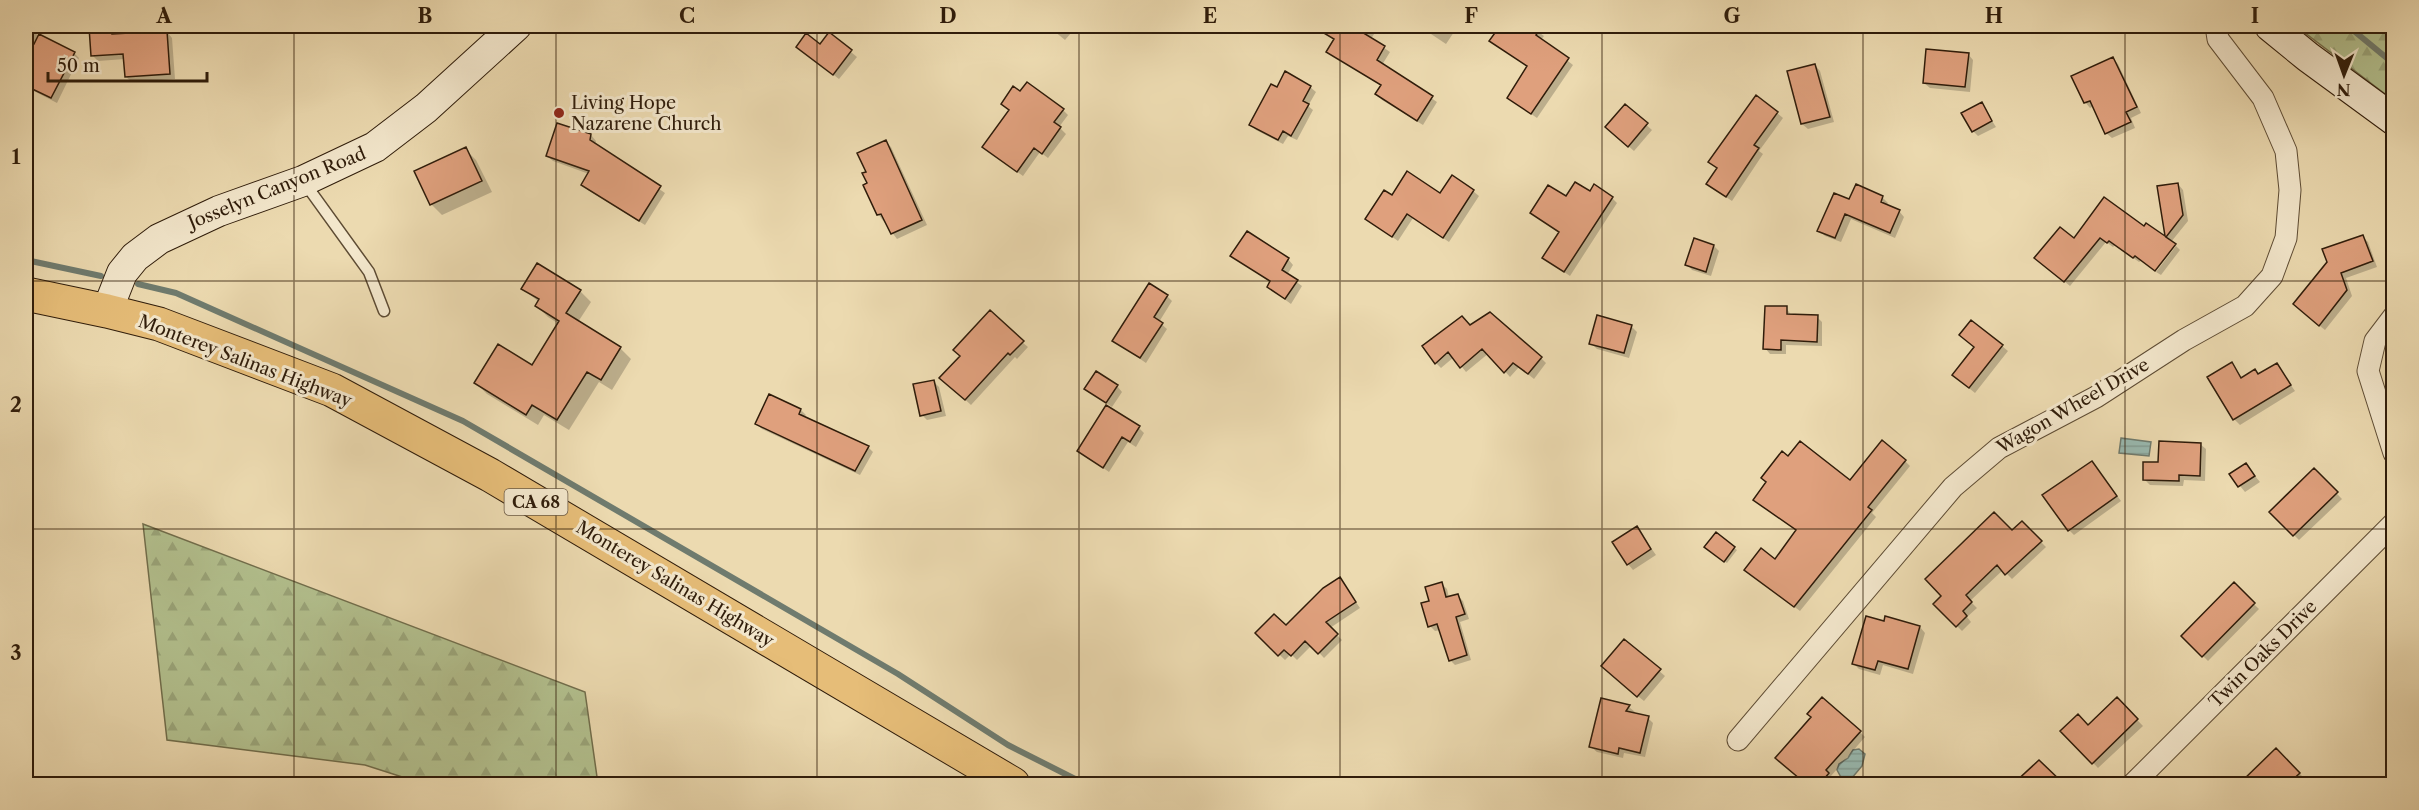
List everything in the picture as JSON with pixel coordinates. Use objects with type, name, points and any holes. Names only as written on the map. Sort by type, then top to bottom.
[{"type":"highway","name":"Monterey Salinas Highway","points":[[26,294],[107,310],[159,324],[332,390],[490,475],[1013,784]]},
{"type":"street","name":"Josselyn Canyon Road","points":[[107,310],[122,273],[135,257],[159,239],[219,211],[303,181],[352,160],[395,134],[516,26]]},
{"type":"street","name":"Wagon Wheel Drive","points":[[1738,740],[1953,487],[1999,448],[2096,397],[2184,340],[2246,306],[2272,276],[2286,238],[2290,190],[2286,151],[2263,98],[2218,39],[2216,26]]},
{"type":"street","points":[[2270,26],[2394,120]]},
{"type":"street","points":[[2394,316],[2375,341],[2368,371],[2394,453]]},
{"type":"street","name":"Twin Oaks Drive","points":[[2133,784],[2394,523]]},
{"type":"lane","points":[[303,181],[369,272],[384,311]]},
{"type":"green space","points":[[2296,26],[2393,26],[2393,100]]},
{"type":"green space","points":[[143,524],[585,692],[598,784],[424,784],[365,765],[167,740]]},
{"type":"water","points":[[2121,438],[2151,442],[2149,456],[2119,453]]},
{"type":"water","points":[[1859,749],[1865,754],[1862,766],[1851,779],[1842,779],[1837,770],[1839,764],[1848,758],[1853,750]]},
{"type":"building","points":[[112,26],[112,34],[167,31],[170,74],[125,77],[123,54],[91,56],[89,27]]},
{"type":"building","points":[[1312,26],[1352,26],[1385,46],[1377,60],[1433,96],[1417,121],[1375,94],[1381,85],[1326,52],[1334,39]]},
{"type":"building","points":[[1500,26],[1542,26],[1536,35],[1569,58],[1531,114],[1507,98],[1527,66],[1489,41]]},
{"type":"building","points":[[829,32],[852,50],[833,75],[796,47],[806,33],[820,44]]},
{"type":"building","points":[[39,34],[75,52],[51,98],[26,86],[26,40],[34,44]]},
{"type":"building","points":[[1926,49],[1969,53],[1965,87],[1923,83]]},
{"type":"building","points":[[2113,57],[2137,107],[2126,112],[2131,122],[2105,134],[2090,101],[2084,103],[2071,76]]},
{"type":"building","points":[[1815,64],[1830,117],[1801,124],[1787,71]]},
{"type":"building","points":[[1285,71],[1311,86],[1303,101],[1309,104],[1291,136],[1283,131],[1278,140],[1249,125],[1271,84],[1277,87]]},
{"type":"building","points":[[1027,82],[1064,109],[1054,122],[1061,127],[1042,154],[1034,148],[1017,172],[982,147],[1009,110],[1001,104],[1013,86],[1020,91]]},
{"type":"building","points":[[1756,95],[1778,112],[1754,145],[1759,148],[1726,197],[1706,184],[1717,168],[1708,162]]},
{"type":"building","points":[[1982,102],[1992,121],[1972,132],[1961,113]]},
{"type":"building","points":[[1625,104],[1648,123],[1628,147],[1605,127]]},
{"type":"building","points":[[557,123],[591,134],[590,140],[661,186],[639,221],[581,185],[589,171],[546,156]]},
{"type":"building","points":[[886,140],[922,220],[891,234],[881,214],[877,215],[863,185],[867,183],[862,173],[866,172],[857,153]]},
{"type":"building","points":[[466,147],[482,181],[430,205],[414,171]]},
{"type":"building","points":[[1407,171],[1440,193],[1452,175],[1474,190],[1443,238],[1407,214],[1392,237],[1365,219],[1384,190],[1392,195]]},
{"type":"building","points":[[1575,182],[1590,191],[1594,184],[1613,197],[1564,272],[1542,258],[1559,232],[1530,213],[1548,185],[1566,196]]},
{"type":"building","points":[[2178,183],[2183,215],[2166,237],[2176,244],[2155,271],[2135,256],[2133,258],[2109,241],[2107,243],[2100,238],[2064,282],[2034,258],[2060,227],[2074,238],[2104,197],[2144,226],[2146,223],[2165,236],[2157,186]]},
{"type":"building","points":[[1856,184],[1883,196],[1881,202],[1900,210],[1890,233],[1845,214],[1835,238],[1817,231],[1834,193],[1849,199]]},
{"type":"building","points":[[1247,231],[1289,258],[1282,270],[1298,280],[1285,299],[1267,287],[1270,281],[1230,256]]},
{"type":"building","points":[[2363,235],[2373,261],[2341,273],[2347,290],[2319,326],[2293,304],[2327,262],[2322,249]]},
{"type":"building","points":[[1694,238],[1714,245],[1706,272],[1685,265]]},
{"type":"building","points":[[537,263],[581,290],[566,313],[621,347],[601,380],[587,372],[557,420],[532,405],[526,415],[474,383],[498,344],[532,365],[559,321],[535,306],[539,299],[521,289]]},
{"type":"building","points":[[1149,283],[1168,295],[1154,317],[1163,323],[1140,358],[1112,341]]},
{"type":"building","points":[[1765,306],[1787,306],[1787,314],[1818,315],[1817,342],[1781,340],[1781,350],[1763,349]]},
{"type":"building","points":[[990,310],[1024,341],[1010,355],[1008,353],[965,400],[939,378],[960,356],[953,350]]},
{"type":"building","points":[[1490,312],[1542,357],[1528,374],[1513,363],[1504,373],[1482,349],[1460,368],[1448,352],[1435,364],[1422,346],[1462,316],[1470,325]]},
{"type":"building","points":[[1597,315],[1632,325],[1624,353],[1589,344]]},
{"type":"building","points":[[1971,320],[2003,345],[1969,388],[1952,375],[1974,347],[1959,335]]},
{"type":"building","points":[[2232,362],[2241,378],[2255,369],[2258,374],[2277,363],[2291,385],[2233,420],[2207,377]]},
{"type":"building","points":[[1096,371],[1118,385],[1106,403],[1084,389]]},
{"type":"building","points":[[934,380],[941,411],[920,416],[913,384]]},
{"type":"building","points":[[769,394],[801,409],[799,414],[869,446],[855,471],[755,424]]},
{"type":"building","points":[[1106,405],[1140,426],[1130,442],[1122,437],[1103,468],[1077,451]]},
{"type":"building","points":[[1882,440],[1906,460],[1868,507],[1872,510],[1794,607],[1744,570],[1761,548],[1775,559],[1796,530],[1753,500],[1766,482],[1761,478],[1782,451],[1788,456],[1800,441],[1850,480]]},
{"type":"building","points":[[2159,441],[2201,443],[2200,476],[2179,475],[2179,481],[2143,480],[2143,462],[2158,462]]},
{"type":"building","points":[[2092,461],[2117,496],[2068,531],[2042,495]]},
{"type":"building","points":[[2246,463],[2255,476],[2238,487],[2229,474]]},
{"type":"building","points":[[2314,468],[2338,492],[2293,536],[2269,512]]},
{"type":"building","points":[[1994,512],[2012,530],[2022,521],[2042,541],[2005,575],[1997,565],[1966,595],[1972,602],[1963,611],[1967,616],[1956,627],[1933,604],[1941,596],[1925,579]]},
{"type":"building","points":[[1637,526],[1651,549],[1627,565],[1612,542]]},
{"type":"building","points":[[1716,532],[1735,547],[1724,562],[1704,547]]},
{"type":"building","points":[[1340,577],[1356,602],[1326,622],[1338,634],[1318,654],[1305,641],[1291,656],[1284,650],[1278,656],[1255,633],[1274,614],[1286,625],[1323,588]]},
{"type":"building","points":[[1442,582],[1446,597],[1458,594],[1465,614],[1456,617],[1467,655],[1449,661],[1437,624],[1428,627],[1421,603],[1429,601],[1425,587]]},
{"type":"building","points":[[2234,582],[2255,603],[2202,657],[2181,636]]},
{"type":"building","points":[[1866,616],[1884,621],[1885,616],[1920,626],[1908,669],[1878,661],[1875,670],[1852,664]]},
{"type":"building","points":[[1624,639],[1661,669],[1637,697],[1601,666]]},
{"type":"building","points":[[1822,697],[1861,731],[1826,770],[1829,773],[1820,784],[1806,784],[1775,758],[1811,717],[1807,714]]},
{"type":"building","points":[[2117,697],[2138,719],[2092,764],[2060,731],[2078,714],[2088,725]]},
{"type":"building","points":[[1601,698],[1630,705],[1626,711],[1649,716],[1640,753],[1619,748],[1618,754],[1589,747]]},
{"type":"building","points":[[2276,748],[2300,773],[2288,784],[2239,784]]},
{"type":"building","points":[[2039,760],[2064,784],[2013,784]]},
{"type":"waterway","points":[[2348,26],[2394,64]]},
{"type":"waterway","points":[[26,260],[101,276]]},
{"type":"waterway","points":[[138,284],[176,293],[463,421],[898,674],[1008,745],[1085,784]]},
{"type":"place","name":"Living Hope Nazarene Church","points":[[559,113]]}]
